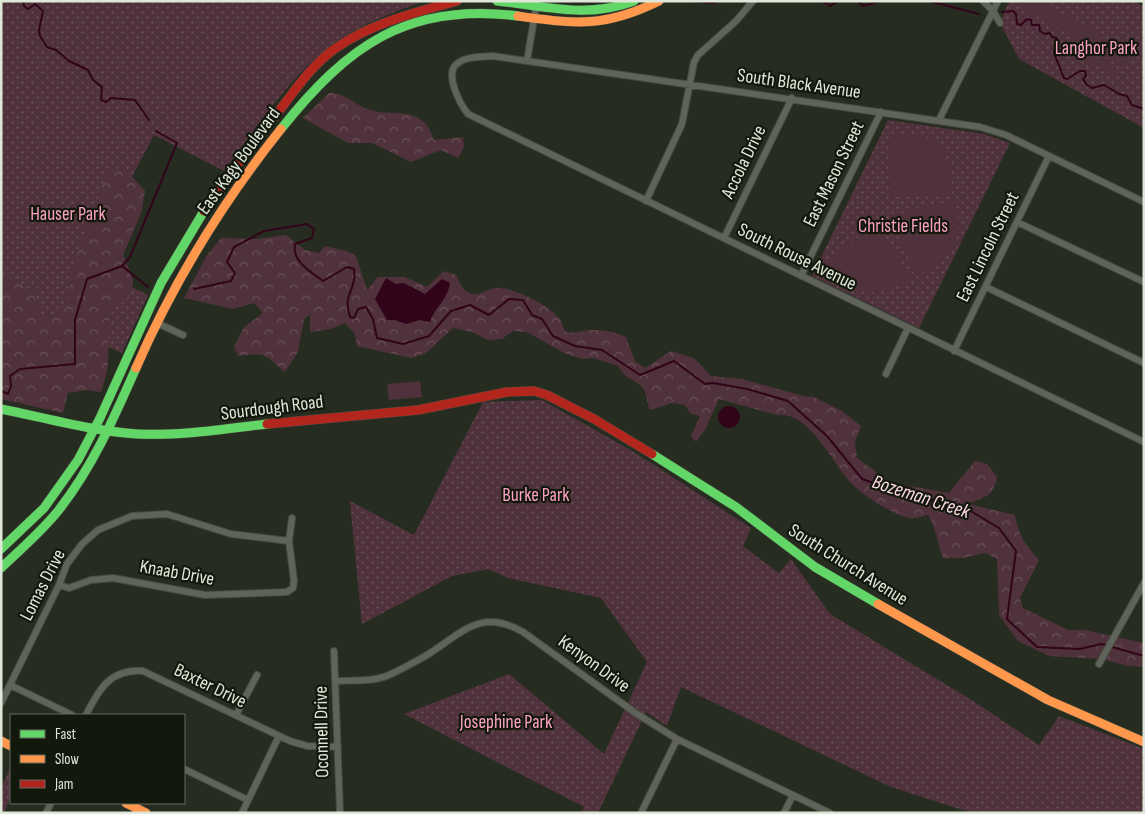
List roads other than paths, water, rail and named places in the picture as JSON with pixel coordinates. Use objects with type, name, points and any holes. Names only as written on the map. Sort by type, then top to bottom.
[{"type":"main road","name":"East Kagy Boulevard","points":[[1,549],[50,500],[66,479],[96,428],[149,308],[176,258],[236,166],[296,89],[311,71],[348,40],[404,16],[457,1]]},
{"type":"main road","points":[[497,1],[596,12],[613,10],[634,1]]},
{"type":"main road","name":"East Kagy Boulevard","points":[[1,568],[39,533],[63,505],[109,431],[157,323],[191,259],[228,201],[311,92],[345,59],[387,34],[431,19],[458,14],[481,14],[569,24],[604,22],[631,15],[659,1]]},
{"type":"main road","name":"Sourdough Road","points":[[1,409],[109,431],[144,434],[206,432],[314,418],[436,408],[507,392],[534,391],[547,395]]},
{"type":"main road","name":"South Church Avenue","points":[[547,395],[630,440],[736,507],[815,566],[904,620],[1048,700],[1144,742]]},
{"type":"main road","points":[[128,804],[142,812]]},
{"type":"street","points":[[646,201],[679,132],[685,112],[691,71],[698,55],[736,21],[753,1]]},
{"type":"street","points":[[983,1],[993,11],[1000,23]]},
{"type":"street","points":[[939,120],[998,1]]},
{"type":"street","points":[[528,60],[537,5]]},
{"type":"street","name":"South Black Avenue","points":[[453,82],[452,69],[456,63],[493,56],[939,120],[990,129],[1144,202]]},
{"type":"street","name":"South Rouse Avenue","points":[[453,82],[460,102],[468,114],[1144,442]]},
{"type":"street","name":"Accola Drive","points":[[724,238],[792,98]]},
{"type":"street","name":"East Mason Street","points":[[801,276],[881,112]]},
{"type":"street","name":"East Lincoln Street","points":[[954,350],[1049,156]]},
{"type":"street","points":[[1017,222],[1144,282]]},
{"type":"street","points":[[986,286],[1144,363]]},
{"type":"street","points":[[157,323],[183,335]]},
{"type":"street","points":[[886,374],[908,328]]},
{"type":"street","name":"Lomas Drive","points":[[1,703],[59,585],[67,564],[82,544],[98,530],[132,516],[167,514],[232,534],[289,541]]},
{"type":"street","points":[[289,541],[292,518]]},
{"type":"street","name":"Knaab Drive","points":[[59,585],[69,588],[91,580],[113,578],[205,595],[281,592],[292,588],[294,581],[289,541]]},
{"type":"street","points":[[1099,664],[1144,583]]},
{"type":"street","name":"Kenyon Drive","points":[[336,681],[373,679],[389,675],[427,654],[464,628],[482,622],[502,623],[523,632],[637,714],[677,739],[830,813]]},
{"type":"street","name":"Oconnell Drive","points":[[334,651],[340,813]]},
{"type":"street","name":"Baxter Drive","points":[[87,714],[96,696],[108,680],[123,672],[134,670],[150,673],[299,744],[338,748]]},
{"type":"street","points":[[236,715],[257,675]]},
{"type":"street","points":[[10,685],[70,714]]},
{"type":"street","points":[[242,813],[279,736]]},
{"type":"street","points":[[641,813],[677,739]]},
{"type":"street","points":[[185,769],[248,800]]},
{"type":"street","points":[[784,813],[793,795]]},
{"type":"waterway","points":[[23,1],[24,6],[28,9],[35,4],[43,11],[39,30],[40,36],[47,47],[56,50],[69,61],[88,70],[93,80],[102,87],[101,100],[106,102],[111,98],[135,100],[149,120]]},
{"type":"waterway","points":[[692,1],[712,3],[718,1]]},
{"type":"waterway","points":[[822,1],[830,6],[838,1]]},
{"type":"waterway","points":[[858,1],[863,6],[881,1]]},
{"type":"waterway","points":[[929,1],[979,14]]},
{"type":"waterway","points":[[1002,12],[1013,11],[1016,14],[1017,24],[1021,25],[1027,19],[1031,20],[1032,25],[1039,25],[1040,31],[1045,34],[1050,33],[1052,37],[1057,38],[1054,53],[1064,78],[1067,79],[1080,71],[1085,71],[1086,76],[1083,79],[1087,85],[1092,88],[1104,85],[1119,94],[1127,96],[1132,105],[1144,109]]},
{"type":"waterway","name":"Bozeman Creek","points":[[1,391],[8,394],[11,386],[10,376],[20,369],[75,364],[75,320],[87,279],[122,266],[130,257],[177,143],[156,131]]},
{"type":"waterway","name":"Bozeman Creek","points":[[194,289],[231,281],[235,273],[227,262],[234,247],[264,231],[307,224],[314,229],[312,238],[295,244],[296,256],[299,261],[323,281],[347,267],[354,269],[354,282],[348,302],[350,317],[354,318],[358,309],[366,307],[373,319],[377,338],[403,344],[429,336],[451,311],[470,305],[489,315],[509,299],[523,300],[532,315],[542,319],[553,336],[575,346],[602,350],[640,375],[674,361],[705,384],[713,383],[747,389],[788,401],[827,436],[862,479],[922,500],[937,500],[960,511],[969,510],[999,528],[1016,551],[1007,619],[1037,647],[1080,649],[1101,644],[1107,645]]},
{"type":"waterway","name":"Bozeman Creek","points":[[122,266],[148,287]]},
{"type":"waterway","name":"Bozeman Creek","points":[[1112,647],[1144,656]]},
{"type":"park label","name":"Langhor Park","points":[[1096,48]]},
{"type":"park label","name":"Hauser Park","points":[[68,214]]},
{"type":"park label","name":"Christie Fields","points":[[903,226]]},
{"type":"park label","name":"Burke Park","points":[[536,495]]},
{"type":"park label","name":"Josephine Park","points":[[506,722]]}]
